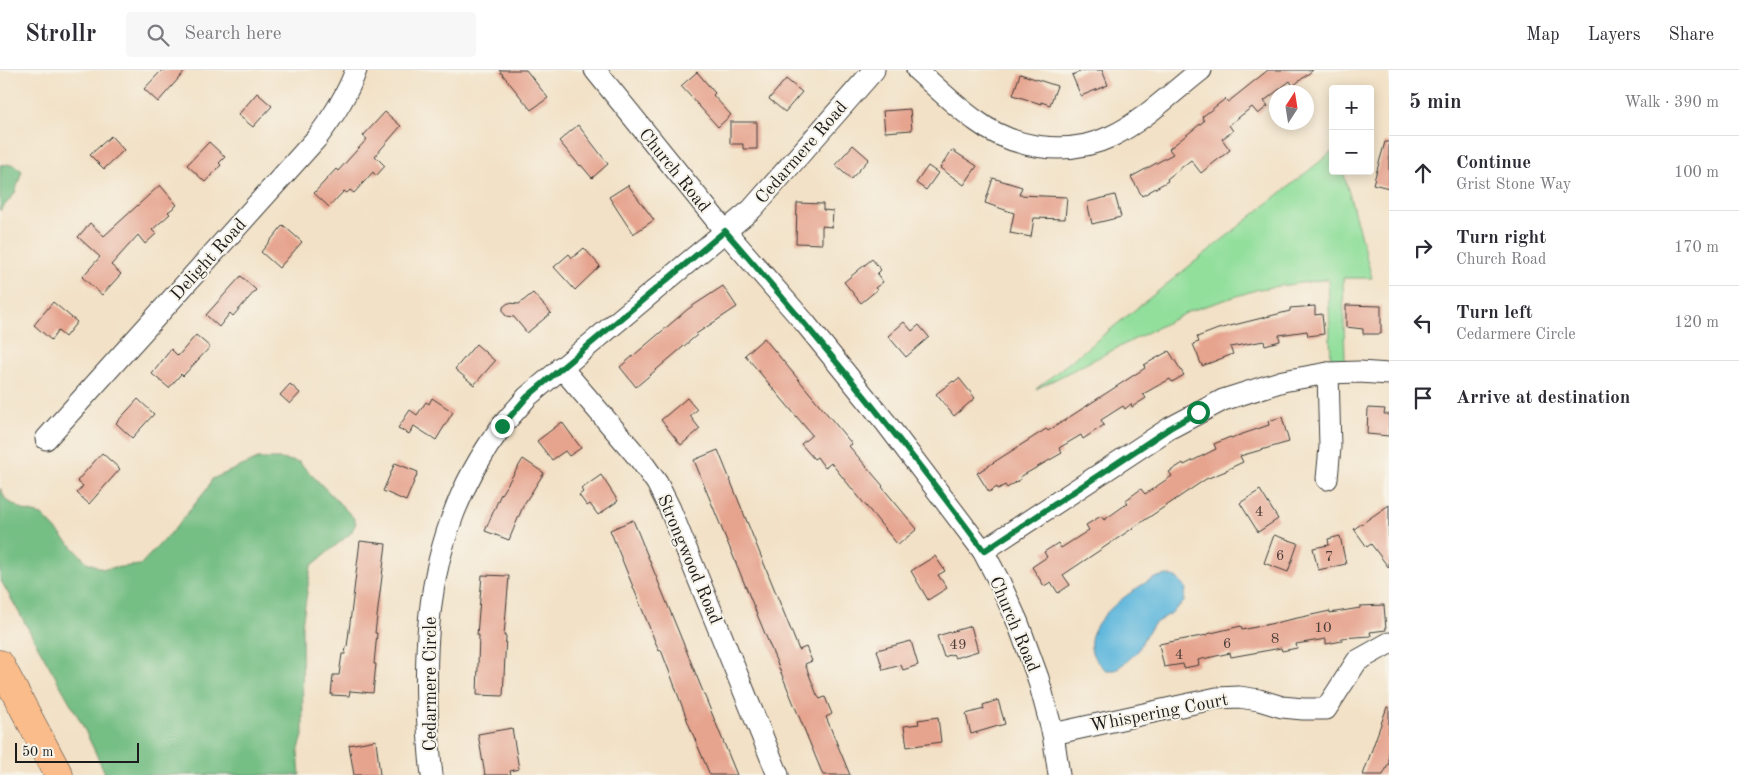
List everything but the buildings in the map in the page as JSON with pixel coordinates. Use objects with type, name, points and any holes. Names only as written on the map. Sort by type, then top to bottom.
[{"type":"highway","points":[[0,664],[59,775]]},
{"type":"street","name":"Delight Road","points":[[46,440],[316,139],[337,112],[349,90],[356,70]]},
{"type":"street","name":"Church Road","points":[[595,70],[725,231],[805,323],[880,415],[984,551],[1021,632],[1038,678],[1053,734],[1059,775]]},
{"type":"street","name":"Cedarmere Road","points":[[725,231],[752,209],[874,70]]},
{"type":"street","points":[[917,70],[974,120],[995,133],[1024,144],[1072,147],[1112,136],[1134,123],[1201,70]]},
{"type":"street","name":"Cedarmere Circle","points":[[432,775],[426,678],[427,634],[432,594],[440,555],[454,513],[470,480],[502,426],[527,397],[725,231]]},
{"type":"street","name":"Strongwood Road","points":[[561,367],[642,462],[657,483],[670,509],[778,775]]},
{"type":"street","points":[[984,551],[1162,434],[1198,412],[1223,400],[1249,390],[1283,381],[1328,373],[1359,372],[1389,374]]},
{"type":"street","points":[[1328,373],[1330,447],[1328,479]]},
{"type":"street","name":"Whispering Court","points":[[1053,734],[1217,698],[1238,696],[1282,707],[1326,709],[1357,661],[1389,643]]},
{"type":"green space","points":[[1329,154],[1329,175],[1344,175],[1372,278],[1343,278],[1345,363],[1331,363],[1328,279],[1259,289],[1190,311],[1036,389]]},
{"type":"green space","points":[[13,164],[22,171],[15,193],[0,211],[0,165]]},
{"type":"green space","points":[[258,459],[281,459],[299,462],[353,517],[356,523],[351,533],[311,566],[302,625],[303,736],[298,752],[300,775],[106,775],[81,722],[0,579],[0,488],[6,500],[25,511],[42,515],[87,562],[103,569],[140,565],[177,526],[207,489],[212,479]]},
{"type":"water","points":[[1167,575],[1177,578],[1186,589],[1184,602],[1170,614],[1155,623],[1145,636],[1138,651],[1126,662],[1115,670],[1106,670],[1096,660],[1091,650],[1094,630],[1100,620],[1117,603],[1136,589],[1151,580]]},
{"type":"route","points":[[502,426],[527,397],[561,367],[725,231],[805,323],[886,423],[984,551],[1170,428],[1198,412]]}]
